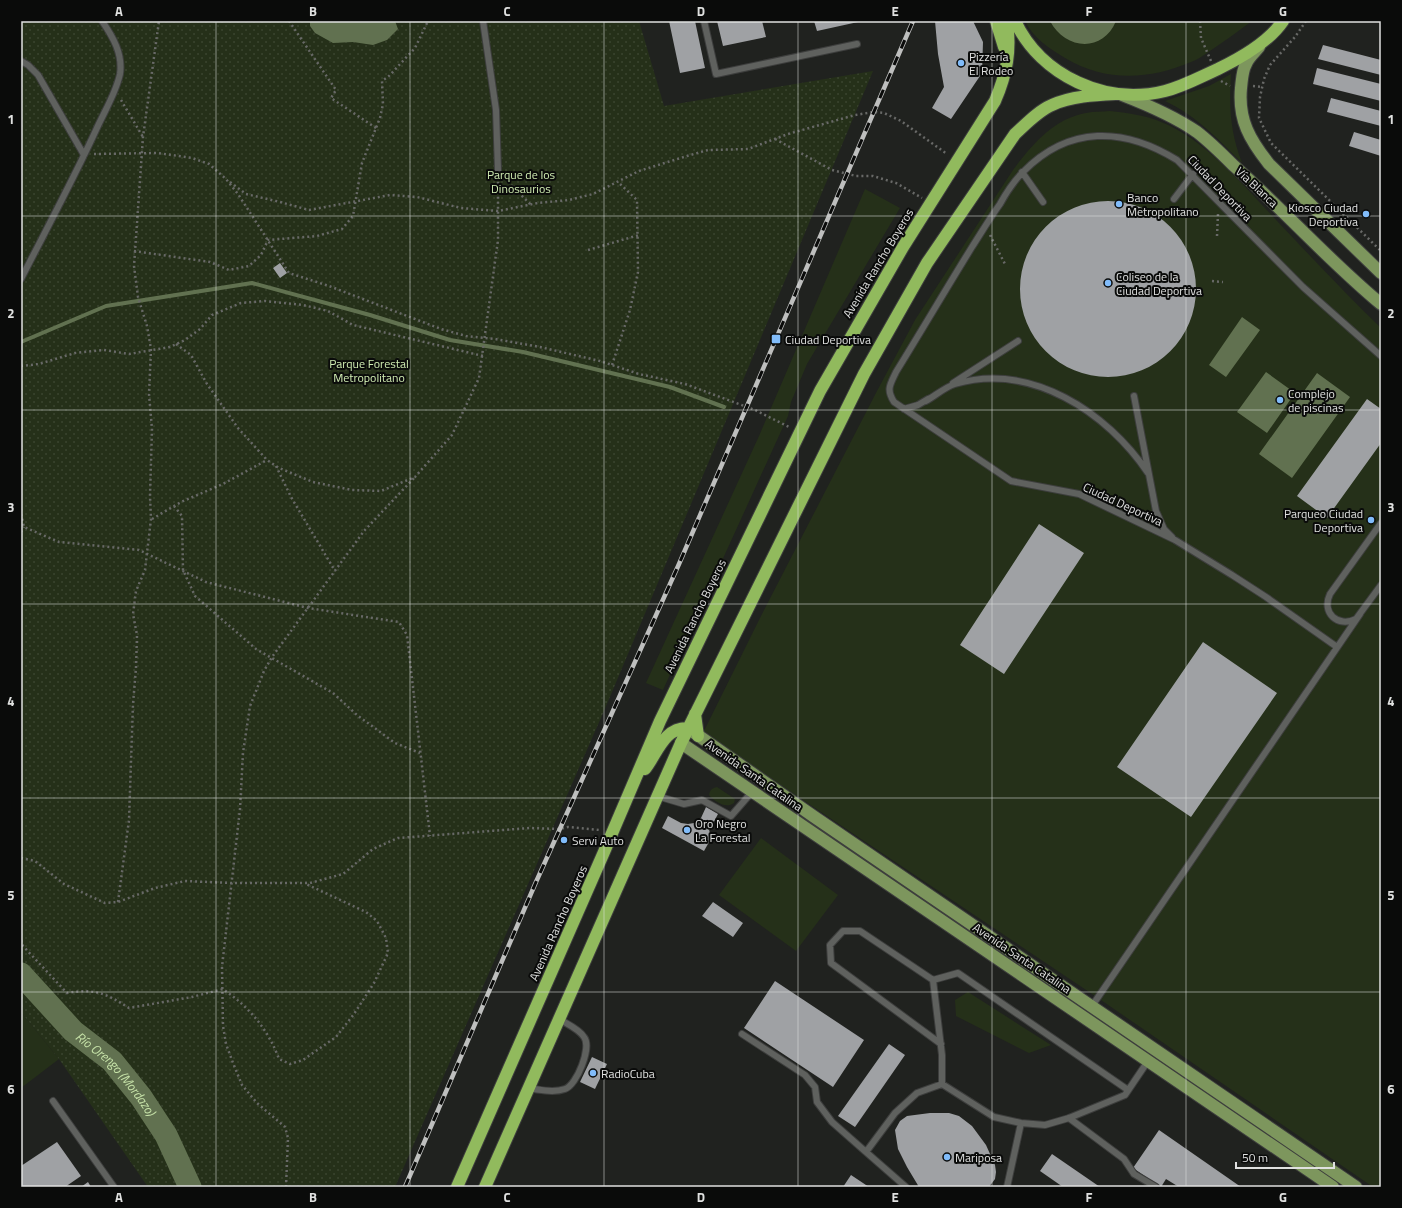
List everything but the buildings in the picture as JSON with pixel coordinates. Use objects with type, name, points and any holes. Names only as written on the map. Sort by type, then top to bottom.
[{"type":"highway","points":[[996,21],[1005,50],[1006,62],[1004,80]]},
{"type":"highway","points":[[1004,80],[1009,55],[1007,21]]},
{"type":"highway","points":[[1015,21],[1033,50],[1061,74],[1076,82],[1117,94]]},
{"type":"highway","points":[[485,1187],[694,714],[864,374],[927,262],[1015,134],[1034,117],[1052,105],[1076,98],[1117,94],[1146,95],[1180,86],[1235,60],[1262,43],[1283,21]]},
{"type":"highway","name":"Avenida Rancho Boyeros","points":[[457,1187],[660,721],[820,391],[903,247],[995,101],[1004,80]]},
{"type":"highway","points":[[681,677],[668,715],[671,733],[681,743]]},
{"type":"highway","points":[[694,714],[698,736]]},
{"type":"highway","points":[[633,784],[647,767],[662,742],[671,733],[683,728],[688,728]]},
{"type":"main road","name":"Vía Blanca","points":[[1262,43],[1246,63],[1241,84],[1241,106],[1243,120],[1247,130],[1258,150],[1269,164],[1381,273]]},
{"type":"main road","name":"Vía Blanca","points":[[1117,94],[1149,105],[1198,133],[1259,187],[1361,287],[1381,304]]},
{"type":"main road","name":"Avenida Santa Catalina","points":[[688,728],[812,816],[1356,1187]]},
{"type":"main road","name":"Avenida Santa Catalina","points":[[681,743],[1333,1187]]},
{"type":"lane","points":[[21,279],[84,154],[120,74],[119,57],[114,39],[102,21]]},
{"type":"lane","points":[[483,21],[496,110],[498,171]]},
{"type":"lane","points":[[704,21],[716,74],[857,44]]},
{"type":"lane","points":[[21,61],[28,65],[38,75],[84,154]]},
{"type":"lane","name":"Ciudad Deportiva","points":[[1337,647],[1266,597],[1175,540],[1079,494],[1011,481],[894,402],[889,392],[890,384],[1006,193],[1022,172],[1050,150],[1066,142],[1086,137],[1103,136],[1133,139],[1150,145],[1177,160],[1193,174],[1218,202],[1303,288],[1381,356]]},
{"type":"lane","points":[[1022,172],[1043,202]]},
{"type":"lane","points":[[1174,199],[1193,174]]},
{"type":"lane","points":[[926,401],[1018,340]]},
{"type":"lane","points":[[904,409],[918,405],[954,384],[977,380],[996,379],[1025,382],[1058,394],[1078,404],[1094,415],[1124,442],[1148,473]]},
{"type":"lane","points":[[1134,396],[1156,511],[1164,529],[1175,540]]},
{"type":"lane","points":[[1360,614],[1356,619],[1350,622],[1339,621],[1330,615],[1327,604],[1328,599],[1381,523]]},
{"type":"lane","points":[[1092,1006],[1381,585]]},
{"type":"lane","points":[[657,796],[684,804],[702,800],[731,816],[752,792]]},
{"type":"lane","points":[[941,1044],[831,963],[830,946],[843,931],[860,931],[933,980],[941,1044],[942,1084]]},
{"type":"lane","points":[[933,980],[958,973],[1128,1090]]},
{"type":"lane","points":[[528,1088],[556,1091],[567,1089],[576,1079],[586,1054],[587,1042],[584,1036],[559,1019]]},
{"type":"lane","points":[[742,1034],[805,1075],[815,1087],[818,1102],[832,1122],[906,1187]]},
{"type":"lane","points":[[942,1084],[994,1117],[1020,1123],[1045,1125],[1069,1118],[1125,1095],[1148,1061]]},
{"type":"lane","points":[[866,1152],[895,1113],[917,1093],[942,1084]]},
{"type":"lane","points":[[53,1101],[114,1187]]},
{"type":"lane","points":[[1069,1118],[1124,1159],[1134,1174],[1156,1187]]},
{"type":"lane","points":[[1007,1187],[1020,1123]]},
{"type":"path","points":[[118,902],[129,820],[137,635],[133,614],[136,591],[144,570],[151,519],[150,496],[152,429],[149,394],[150,349],[147,326],[138,297],[134,266],[134,251],[143,137],[159,21]]},
{"type":"path","points":[[290,21],[336,90],[330,98],[376,128]]},
{"type":"path","points":[[268,240],[317,236],[342,229],[353,216],[362,163],[376,128],[383,104],[382,81],[389,76],[415,48],[428,21]]},
{"type":"path","points":[[1306,21],[1270,65],[1264,79],[1260,97],[1259,118],[1271,143],[1381,251]]},
{"type":"path","points":[[114,90],[143,137]]},
{"type":"path","points":[[84,154],[142,153],[192,158],[209,164],[246,194],[309,210],[355,203],[390,195],[417,197],[461,208],[498,211],[569,200],[593,194],[639,171],[708,150],[748,149],[855,114],[874,112],[884,113],[901,121],[957,162]]},
{"type":"path","points":[[775,139],[832,170],[856,176],[873,176],[896,183],[931,203]]},
{"type":"path","points":[[498,171],[511,186],[532,205]]},
{"type":"path","points":[[286,1187],[288,1138],[285,1127],[257,1103],[242,1085],[230,1056],[223,1026],[222,967],[240,809],[242,753],[250,706],[264,671],[272,657],[334,571],[364,531],[452,435],[479,378],[498,240],[498,171]]},
{"type":"path","points":[[226,179],[238,194],[289,273],[329,286],[441,329],[466,336],[540,347],[612,365],[639,374],[692,386],[755,410],[800,433]]},
{"type":"path","points":[[612,365],[630,310],[638,272],[638,200],[618,182]]},
{"type":"path","points":[[1217,236],[1218,202]]},
{"type":"path","points":[[986,226],[1006,266]]},
{"type":"path","points":[[588,250],[639,235]]},
{"type":"path","points":[[134,251],[210,262],[229,270],[249,266],[261,255],[268,240]]},
{"type":"path","points":[[1212,281],[1223,282]]},
{"type":"path","points":[[21,366],[39,364],[75,354],[104,350],[129,354],[150,349],[170,347],[185,340],[200,329],[212,315],[241,303],[265,301],[303,305],[328,311],[353,326],[483,356]]},
{"type":"path","points":[[176,344],[191,355],[207,384],[238,428],[267,460],[276,466],[313,482],[352,490],[381,491],[415,477]]},
{"type":"path","points":[[151,519],[174,506],[223,484],[267,460]]},
{"type":"path","points":[[276,466],[291,497],[334,571]]},
{"type":"path","points":[[174,506],[182,516],[183,570],[195,596],[256,649],[333,693],[357,715],[396,743],[420,753]]},
{"type":"path","points":[[21,514],[24,527],[21,532]]},
{"type":"path","points":[[24,527],[59,542],[139,550],[206,582],[308,608],[399,622],[407,635],[430,836]]},
{"type":"path","points":[[21,858],[35,861],[64,884],[105,903],[118,902],[155,888],[185,881],[231,883],[310,883],[343,874],[373,848],[398,838],[530,828],[560,829],[568,827],[613,831]]},
{"type":"path","points":[[21,940],[23,946],[67,993],[79,991],[103,993],[113,997],[129,1008],[192,997],[223,989],[236,998],[257,1019],[273,1043],[280,1059],[290,1064],[303,1060],[336,1037],[354,1014],[374,983],[388,953],[386,938],[377,922],[366,912],[304,883]]},
{"type":"green space","name":"Parque Forestal Metropolitano","points":[[21,21],[639,21],[664,106],[873,71],[604,711],[395,1187],[148,1187],[59,1059],[21,1012]]},
{"type":"green space","points":[[1025,21],[1252,21],[1213,49],[1193,61],[1159,72],[1127,76],[1111,75],[1096,71],[1080,66],[1065,58],[1037,38],[1032,33]]},
{"type":"green space","points":[[1231,74],[1231,119],[1235,140],[1242,163],[1216,137],[1197,121],[1177,107],[1165,101],[1209,86]]},
{"type":"green space","name":"Ciudad Deportiva","points":[[1110,111],[1142,116],[1161,122],[1193,140],[1209,152],[1238,179],[1329,276],[1381,328],[1381,1187],[1373,1187],[1098,998],[703,733],[760,618],[915,320],[1013,170],[1028,151],[1053,127],[1074,116],[1092,112]]},
{"type":"green space","points":[[865,189],[900,208],[807,364],[791,402],[788,416],[663,690],[646,683],[759,436]]},
{"type":"green space","points":[[717,787],[735,799],[734,803],[731,805],[724,805],[711,798],[709,795],[710,792]]},
{"type":"green space","points":[[761,838],[838,895],[796,951],[719,895]]},
{"type":"green space","points":[[968,992],[1051,1045],[1029,1053],[956,1016],[955,1000]]},
{"type":"green space","points":[[21,1012],[59,1059],[21,1088]]},
{"type":"shaded area","points":[[310,21],[395,21],[398,29],[387,40],[373,45],[353,42],[333,43],[315,33],[310,26]]},
{"type":"shaded area","points":[[1050,21],[1116,21],[1110,31],[1102,39],[1093,43],[1084,44],[1065,38],[1057,31]]},
{"type":"shaded area","points":[[1242,317],[1260,330],[1226,377],[1209,365]]},
{"type":"shaded area","points":[[1266,372],[1295,393],[1267,433],[1237,412]]},
{"type":"shaded area","points":[[1317,373],[1350,397],[1292,478],[1259,454]]},
{"type":"waterway","points":[[21,342],[106,306],[252,283],[370,315],[450,340],[523,352],[670,387],[724,407]]},
{"type":"waterway","name":"Río Orengo (Mordazo)","points":[[21,974],[73,1031],[112,1061],[141,1097],[166,1135],[190,1187]]},
{"type":"railway","points":[[405,1187],[536,882],[679,564],[913,21]]},
{"type":"place","name":"Pizzería El Rodeo","points":[[961,63]]},
{"type":"place","name":"Banco Metropolitano","points":[[1119,204]]},
{"type":"place","name":"Kiosco Ciudad Deportiva","points":[[1366,214]]},
{"type":"place","name":"Coliseo de la Ciudad Deportiva","points":[[1108,283]]},
{"type":"place","name":"Ciudad Deportiva","points":[[776,339]]},
{"type":"place","name":"Complejo de piscinas","points":[[1280,400]]},
{"type":"place","name":"Parqueo Ciudad Deportiva","points":[[1371,520]]},
{"type":"place","name":"Oro Negro La Forestal","points":[[687,830]]},
{"type":"place","name":"Servi Auto","points":[[564,840]]},
{"type":"place","name":"RadioCuba","points":[[593,1073]]},
{"type":"place","name":"Mariposa","points":[[947,1157]]},
{"type":"park label","name":"Parque de los Dinosaurios","points":[[521,181]]}]
